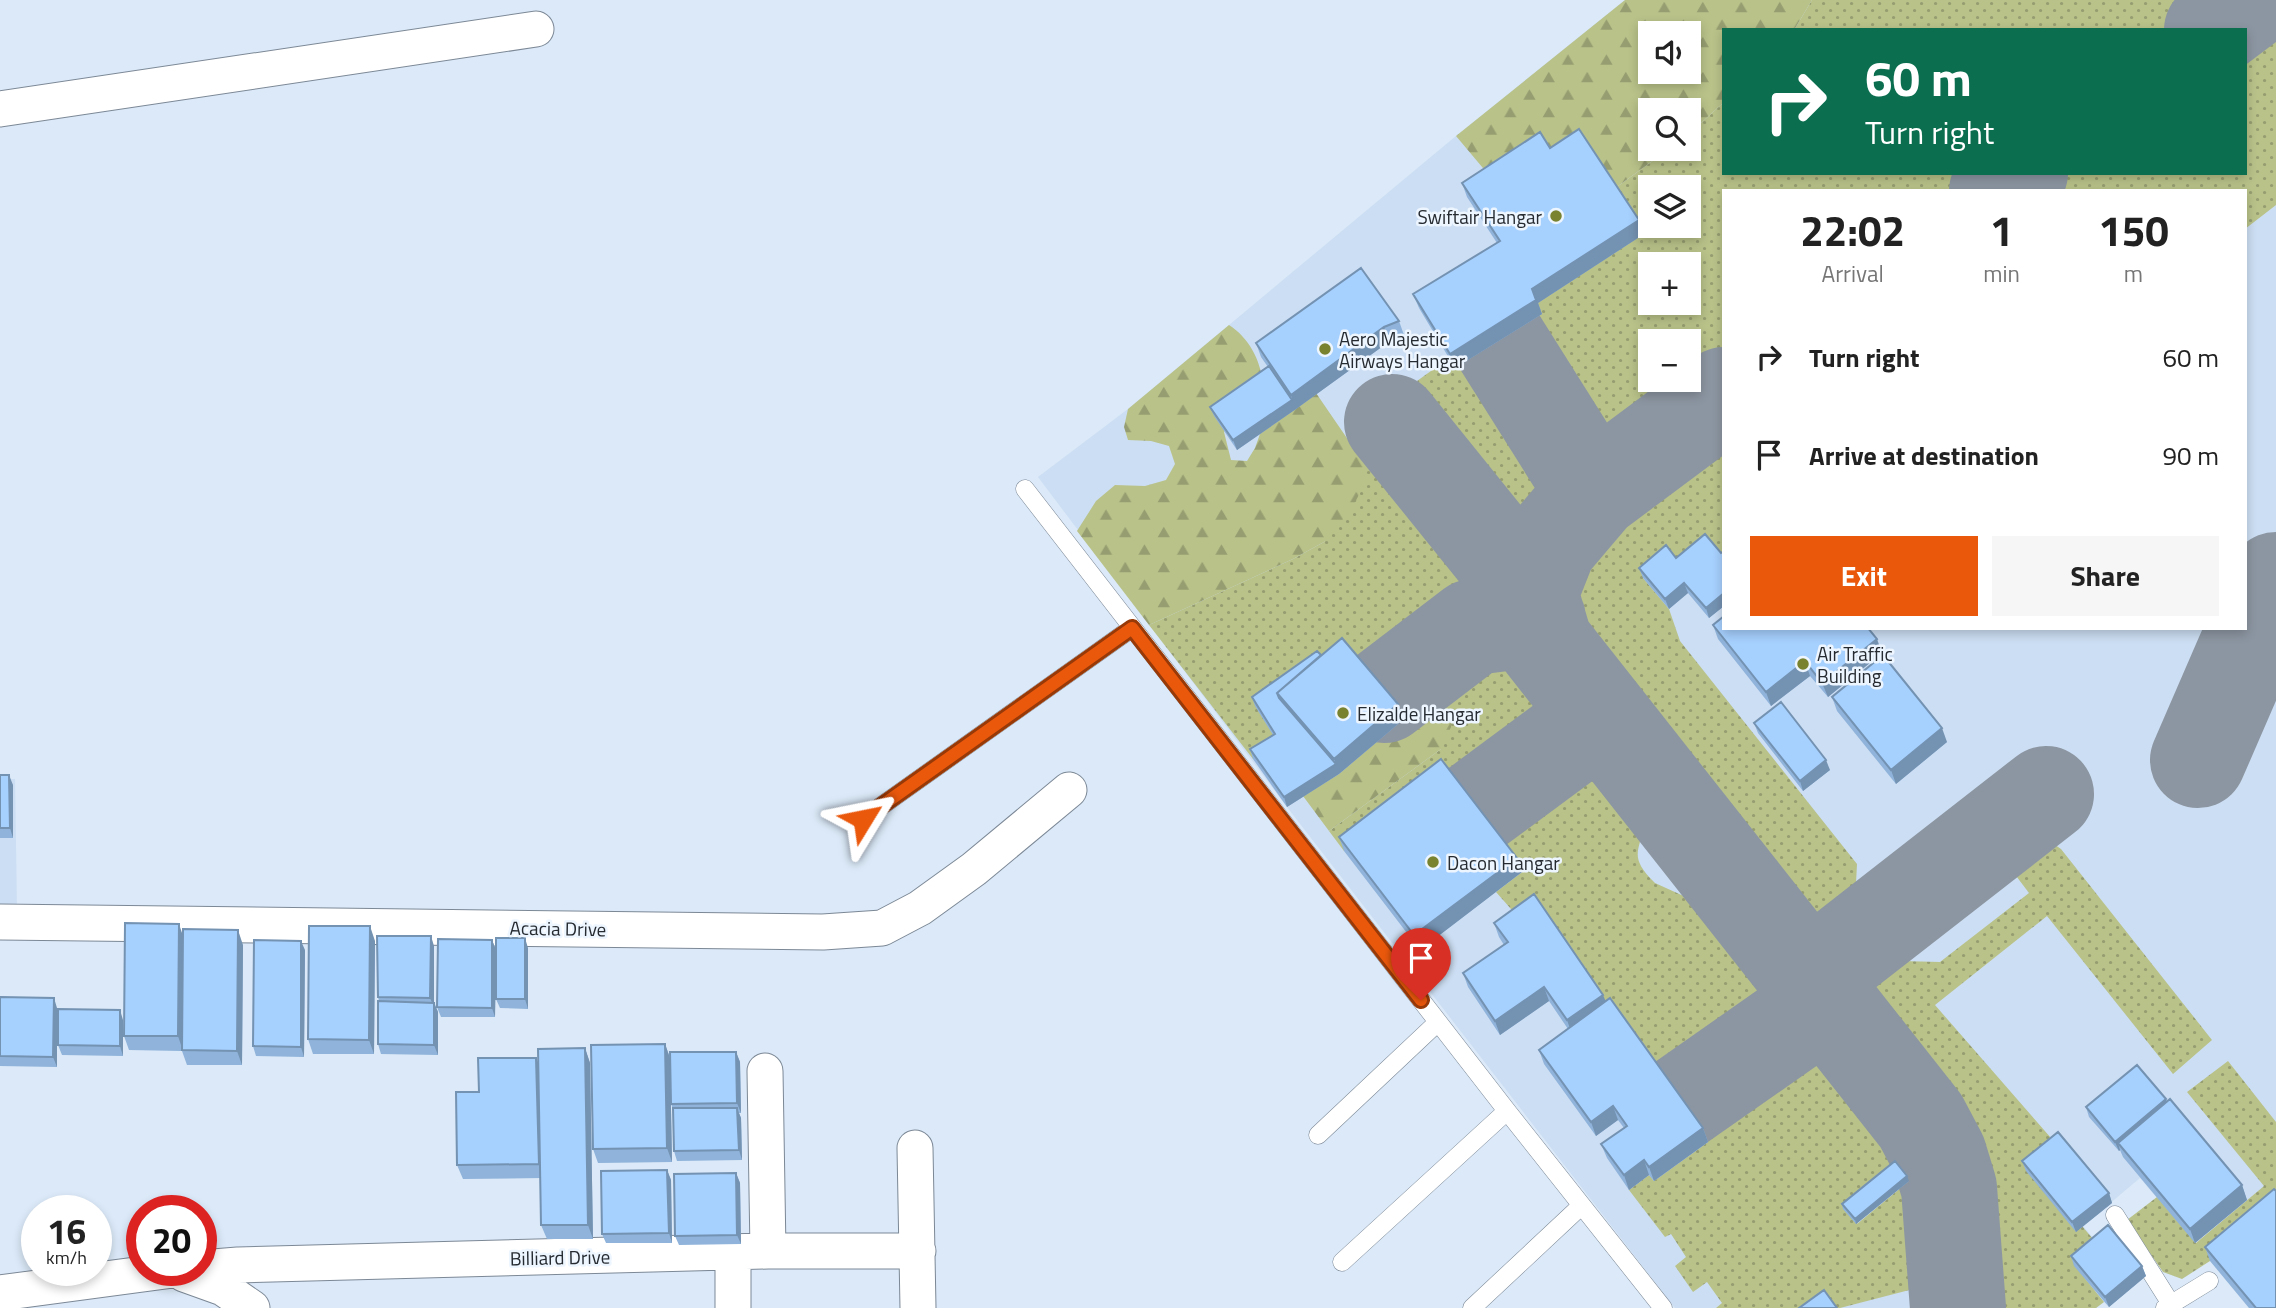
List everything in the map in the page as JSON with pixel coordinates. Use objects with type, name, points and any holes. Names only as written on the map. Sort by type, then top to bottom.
[{"type":"street","points":[[0,108],[536,29]]},
{"type":"street","name":"Acacia Drive","points":[[0,922],[823,932],[882,928],[920,908],[964,877],[1069,790]]},
{"type":"street","points":[[765,1071],[768,1251]]},
{"type":"street","points":[[915,1148],[918,1308]]},
{"type":"street","name":"Billiard Drive","points":[[217,1267],[768,1251],[918,1251]]},
{"type":"street","points":[[733,1252],[733,1308]]},
{"type":"street","points":[[1,1296],[126,1277]]},
{"type":"street","points":[[217,1286],[252,1308]]},
{"type":"lane","points":[[1025,489],[1663,1308]]},
{"type":"lane","points":[[863,819],[1132,628]]},
{"type":"lane","points":[[1318,1135],[1438,1022]]},
{"type":"lane","points":[[1342,1262],[1507,1111]]},
{"type":"lane","points":[[1472,1308],[1581,1206]]},
{"type":"lane","points":[[2115,1215],[2168,1306],[2209,1281]]},
{"type":"shaded area","points":[[1625,0],[2276,0],[2276,1199],[2195,1243],[2140,1178],[2083,1226],[2099,1245],[2146,1276],[2109,1307],[2104,1302],[2096,1308],[1675,1308],[1287,807],[1038,477],[1128,409],[1456,136]]},
{"type":"shaded area","points":[[0,779],[15,779],[17,911],[0,911]]},
{"type":"green space","points":[[1625,0],[1812,0],[1795,28],[1722,28],[1722,104],[1701,123],[1701,98],[1638,98],[1638,161],[1652,161],[1614,189],[1493,180],[1456,136]]},
{"type":"green space","points":[[1812,0],[2227,0],[2190,28],[1795,28]]},
{"type":"green space","points":[[2276,4],[2276,205],[2247,227],[2247,189],[2034,189],[2051,175],[2247,175],[2246,28]]},
{"type":"green space","points":[[1722,104],[1722,175],[1991,175],[1973,189],[1722,189],[1722,375],[1701,391],[1701,329],[1638,329],[1638,392],[1700,392],[1631,443],[1615,446],[1602,444],[1579,425],[1518,328],[1614,189],[1652,161],[1701,161],[1701,123]]},
{"type":"green space","points":[[1229,325],[1242,336],[1252,350],[1263,383],[1224,432],[1231,460],[1247,461],[1255,448],[1266,417],[1316,393],[1364,463],[1364,485],[1351,510],[1324,542],[1149,625],[1077,531],[1096,501],[1115,485],[1145,486],[1166,480],[1175,464],[1169,446],[1151,441],[1128,440],[1124,427],[1128,409]]},
{"type":"green space","points":[[1487,349],[1548,445],[1558,471],[1552,495],[1530,529],[1521,563],[1403,414],[1428,396],[1417,381],[1449,358],[1456,368]]},
{"type":"green space","points":[[1722,427],[1722,562],[1643,578],[1669,609],[1680,641],[1857,864],[1854,923],[1833,938],[1820,941],[1796,930],[1572,646],[1563,629],[1559,612],[1562,579],[1577,549],[1600,520]]},
{"type":"green space","points":[[1381,430],[1508,590],[1505,603],[1493,610],[1469,614],[1376,686],[1253,759],[1149,625],[1324,542],[1364,463],[1356,448]]},
{"type":"green space","points":[[1486,640],[1506,641],[1523,652],[1560,699],[1563,715],[1560,723],[1464,796],[1446,773],[1344,851],[1329,831],[1441,749],[1438,691],[1426,679],[1467,645]]},
{"type":"green space","points":[[1426,679],[1438,691],[1450,711],[1451,727],[1441,749],[1329,831],[1303,796],[1339,774],[1403,719],[1393,706]]},
{"type":"green space","points":[[1575,753],[1597,755],[1604,761],[1636,803],[1642,818],[1638,857],[1645,873],[1655,883],[1735,922],[1782,982],[1784,998],[1780,1015],[1763,1032],[1674,1094],[1496,892],[1522,872],[1483,821]]},
{"type":"green space","points":[[2024,834],[2042,836],[2061,849],[2212,1040],[2173,1074],[2047,916],[1935,1005],[2058,1146],[2082,1226],[2099,1246],[2075,1266],[2104,1302],[2096,1308],[1973,1308],[1969,1179],[1955,1138],[1932,1100],[1855,1004],[1852,992],[1852,974],[1856,967],[1885,941],[1901,961],[1940,962],[2029,893],[1998,852]]},
{"type":"green space","points":[[1806,1043],[1822,1048],[1844,1061],[1903,1136],[1904,1152],[1857,1224],[1909,1181],[1920,1178],[1927,1181],[1936,1207],[1939,1262],[1934,1276],[1921,1287],[1840,1308],[1716,1308],[1722,1303],[1707,1282],[1693,1292],[1675,1266],[1686,1257],[1671,1234],[1665,1237],[1629,1190],[1649,1175],[1654,1181],[1708,1142],[1686,1111],[1775,1049],[1789,1044]]},
{"type":"green space","points":[[2228,1061],[2276,1122],[2276,1206],[2210,1261],[2182,1279],[2163,1272],[2127,1220],[2157,1197],[2196,1243],[2264,1186],[2187,1092]]},
{"type":"building","points":[[1579,129],[1638,221],[1532,289],[1536,300],[1450,354],[1413,294],[1500,241],[1462,183],[1540,132],[1550,148]]},
{"type":"building","name":"Aero Majestic Airways Hangar","points":[[1361,268],[1399,321],[1384,327],[1291,395],[1256,343]]},
{"type":"building","points":[[1269,366],[1292,400],[1233,440],[1210,407]]},
{"type":"building","points":[[1705,534],[1722,552],[1722,595],[1706,608],[1684,583],[1665,599],[1639,568],[1666,545],[1676,558]]},
{"type":"building","name":"Air Traffic Building","points":[[1722,618],[1722,630],[1870,630],[1877,639],[1822,683],[1805,661],[1766,692],[1713,625]]},
{"type":"building","name":"Elizalde Hangar","points":[[1342,638],[1398,704],[1334,759],[1277,693]]},
{"type":"building","points":[[1317,651],[1321,655],[1277,693],[1336,764],[1284,797],[1250,749],[1275,734],[1252,697]]},
{"type":"building","points":[[1883,655],[1942,728],[1891,770],[1832,697]]},
{"type":"building","points":[[1781,702],[1826,760],[1800,781],[1754,723]]},
{"type":"building","name":"Dacon Hangar","points":[[1441,759],[1517,858],[1414,935],[1339,837]]},
{"type":"building","points":[[0,775],[9,775],[10,828],[0,828]]},
{"type":"building","points":[[1534,894],[1603,995],[1567,1020],[1544,987],[1495,1021],[1463,973],[1508,942],[1494,923]]},
{"type":"building","points":[[125,923],[179,924],[178,1036],[124,1036]]},
{"type":"building","points":[[309,926],[370,926],[369,1040],[308,1039]]},
{"type":"building","points":[[183,929],[238,930],[237,1051],[182,1050]]},
{"type":"building","points":[[377,936],[431,936],[430,998],[378,997]]},
{"type":"building","points":[[496,938],[525,938],[525,999],[496,999]]},
{"type":"building","points":[[438,939],[492,940],[492,1008],[437,1007]]},
{"type":"building","points":[[254,940],[301,941],[301,1047],[253,1046]]},
{"type":"building","points":[[0,997],[54,998],[53,1057],[0,1056]]},
{"type":"building","points":[[1610,998],[1703,1128],[1649,1167],[1644,1160],[1624,1175],[1601,1144],[1627,1126],[1613,1106],[1591,1122],[1539,1050]]},
{"type":"building","points":[[378,1001],[434,1003],[434,1045],[378,1044]]},
{"type":"building","points":[[58,1009],[120,1010],[120,1046],[58,1045]]},
{"type":"building","points":[[665,1044],[667,1148],[593,1149],[591,1045]]},
{"type":"building","points":[[585,1048],[588,1225],[541,1225],[538,1049]]},
{"type":"building","points":[[670,1052],[736,1052],[737,1103],[671,1104]]},
{"type":"building","points":[[478,1058],[536,1058],[539,1164],[457,1165],[456,1092],[479,1092]]},
{"type":"building","points":[[2137,1065],[2166,1099],[2115,1142],[2086,1107]]},
{"type":"building","points":[[2170,1099],[2242,1185],[2190,1229],[2118,1143]]},
{"type":"building","points":[[673,1108],[737,1108],[739,1150],[674,1151]]},
{"type":"building","points":[[2058,1132],[2109,1193],[2072,1222],[2022,1161]]},
{"type":"building","points":[[1895,1161],[1907,1176],[1855,1219],[1842,1204]]},
{"type":"building","points":[[667,1170],[669,1233],[602,1234],[601,1171]]},
{"type":"building","points":[[736,1173],[737,1235],[675,1236],[674,1174]]},
{"type":"building","points":[[2274,1189],[2276,1308],[2256,1308],[2205,1247]]},
{"type":"building","points":[[2108,1225],[2142,1266],[2105,1297],[2071,1256]]},
{"type":"building","points":[[1824,1290],[1837,1308],[1799,1308]]},
{"type":"taxiway","points":[[2215,28],[2252,0]]},
{"type":"taxiway","points":[[2000,189],[2017,175]]},
{"type":"taxiway","points":[[1499,341],[1594,492]]},
{"type":"taxiway","points":[[1722,396],[1594,492],[1549,545],[1530,593],[1545,644],[1921,1121],[1939,1155],[1949,1188],[1958,1308]]},
{"type":"taxiway","points":[[1392,422],[1530,593]]},
{"type":"taxiway","points":[[2198,760],[2276,580]]},
{"type":"taxiway","points":[[1384,695],[1473,627],[1538,619]]},
{"type":"taxiway","points":[[1474,809],[1601,715]]},
{"type":"taxiway","points":[[1810,978],[2046,794]]},
{"type":"taxiway","points":[[1680,1103],[1827,1000]]},
{"type":"place","name":"Swiftair Hangar","points":[[1556,216]]},
{"type":"place","name":"Aero Majestic Airways Hangar","points":[[1325,349]]},
{"type":"place","name":"Air Traffic Building","points":[[1803,664]]},
{"type":"place","name":"Elizalde Hangar","points":[[1343,713]]},
{"type":"place","name":"Dacon Hangar","points":[[1433,862]]},
{"type":"route","points":[[863,819],[1132,628],[1421,1000]]}]
